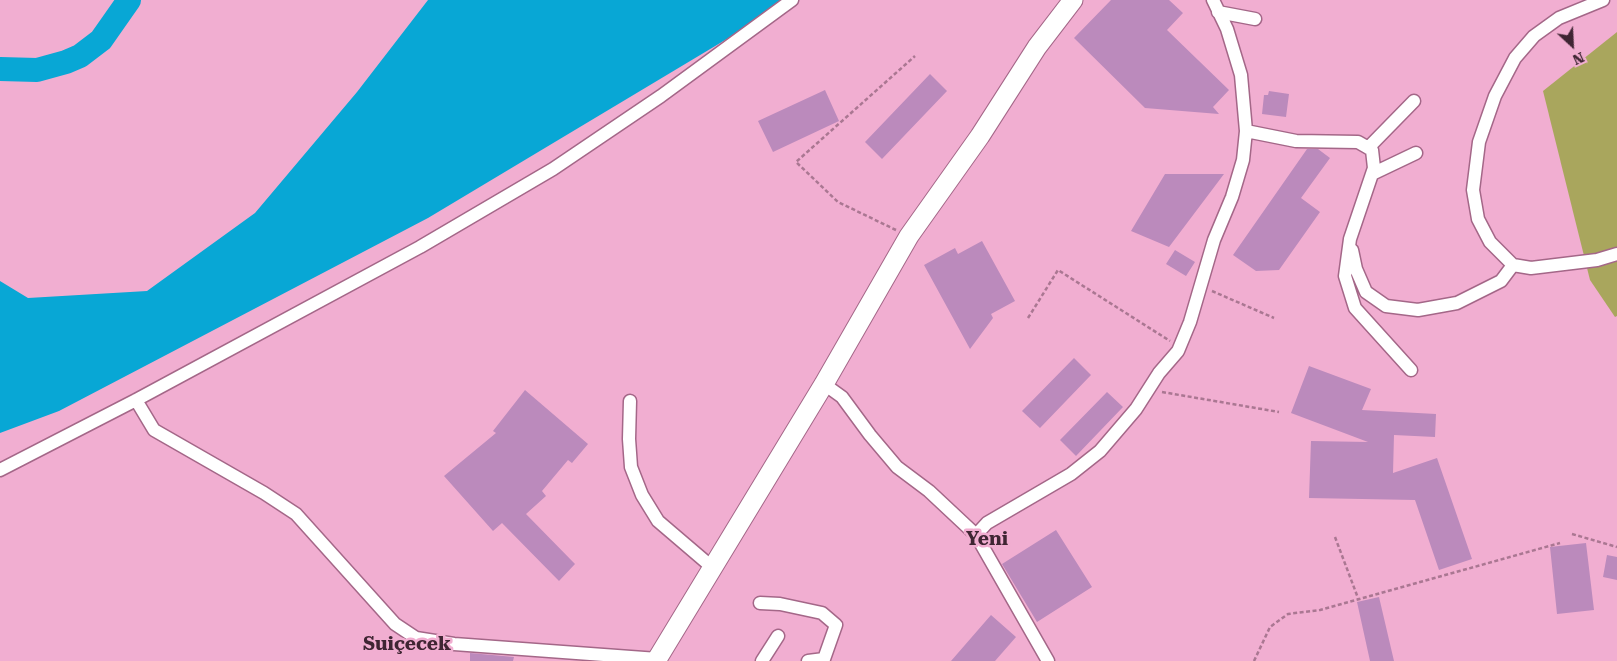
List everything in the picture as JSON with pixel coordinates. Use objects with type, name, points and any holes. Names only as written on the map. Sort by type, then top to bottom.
[{"type":"street","points":[[0,470],[136,400],[420,246],[553,169],[661,96],[792,0]]},
{"type":"street","points":[[136,400],[154,430],[264,493],[296,514],[395,624],[416,638],[454,644],[657,660],[824,384],[909,236],[980,136],[1037,47],[1073,0]]},
{"type":"street","points":[[976,535],[987,524],[1071,474],[1100,451],[1136,409],[1179,347],[1190,322],[1214,240],[1235,188],[1243,160],[1246,131],[1241,75],[1227,29],[1212,0]]},
{"type":"street","points":[[1602,0],[1559,18],[1534,36],[1515,58],[1495,96],[1479,142],[1473,190],[1478,219],[1490,242],[1513,265],[1531,268],[1597,260],[1617,254]]},
{"type":"street","points":[[1218,12],[1255,19]]},
{"type":"street","points":[[1368,148],[1414,101]]},
{"type":"street","points":[[1246,131],[1296,141],[1358,142],[1372,150],[1374,168],[1350,239],[1345,276],[1355,308],[1411,370]]},
{"type":"street","points":[[1372,174],[1416,153]]},
{"type":"street","points":[[1350,239],[1356,269],[1366,292],[1386,306],[1418,310],[1457,303],[1501,281],[1513,265]]},
{"type":"street","points":[[824,384],[842,397],[897,467],[929,491],[976,535],[1048,661]]},
{"type":"street","points":[[630,401],[629,439],[631,467],[642,495],[658,520],[713,568]]},
{"type":"street","points":[[760,603],[780,604],[822,613],[836,625],[824,660],[808,661]]},
{"type":"street","points":[[762,661],[778,636]]},
{"type":"path","points":[[909,236],[838,202],[796,162],[915,56]]},
{"type":"path","points":[[1028,318],[1058,270],[1179,347]]},
{"type":"path","points":[[1200,285],[1274,318]]},
{"type":"path","points":[[1148,390],[1279,412]]},
{"type":"path","points":[[1572,534],[1617,547]]},
{"type":"path","points":[[1335,537],[1358,598]]},
{"type":"path","points":[[1254,661],[1270,628],[1288,614],[1320,610],[1560,543]]},
{"type":"shaded area","points":[[1617,32],[1617,316],[1615,317],[1590,280],[1543,91]]},
{"type":"water","points":[[428,0],[792,0],[428,218],[59,411],[0,433],[0,281],[28,298],[147,291],[255,213],[357,92]]},
{"type":"building","points":[[1111,0],[1169,0],[1183,13],[1167,30],[1229,90],[1213,107],[1219,114],[1145,108],[1074,38]]},
{"type":"building","points":[[930,74],[947,91],[882,159],[865,142]]},
{"type":"building","points":[[825,90],[839,121],[773,152],[758,121]]},
{"type":"building","points":[[1269,91],[1289,94],[1286,117],[1262,114],[1264,95],[1268,95]]},
{"type":"building","points":[[1307,149],[1318,149],[1330,158],[1301,198],[1320,212],[1279,270],[1256,271],[1233,255]]},
{"type":"building","points":[[1165,174],[1224,174],[1169,247],[1131,231]]},
{"type":"building","points":[[982,241],[1015,301],[991,314],[993,318],[970,349],[924,265],[955,248],[958,254]]},
{"type":"building","points":[[1175,250],[1195,262],[1186,276],[1166,264]]},
{"type":"building","points":[[1074,358],[1091,375],[1040,428],[1022,411]]},
{"type":"building","points":[[1309,366],[1371,389],[1362,410],[1436,414],[1435,437],[1394,435],[1393,473],[1437,458],[1472,559],[1439,570],[1415,500],[1309,498],[1311,441],[1368,442],[1291,413]]},
{"type":"building","points":[[525,390],[588,444],[572,463],[568,460],[542,491],[546,496],[526,514],[575,564],[559,581],[502,523],[493,531],[444,476],[496,433],[493,431]]},
{"type":"building","points":[[1107,392],[1123,407],[1076,456],[1060,440]]},
{"type":"building","points":[[1056,530],[1092,587],[1037,622],[1002,564]]},
{"type":"building","points":[[1586,543],[1594,610],[1557,614],[1550,547]]},
{"type":"building","points":[[1607,555],[1617,557],[1617,580],[1603,577]]},
{"type":"building","points":[[1379,597],[1394,661],[1370,661],[1357,602]]},
{"type":"building","points":[[991,615],[1016,637],[995,661],[951,661]]},
{"type":"building","points":[[470,653],[514,657],[513,661],[470,661]]},
{"type":"waterway","points":[[0,69],[37,70],[80,56],[101,40],[129,0]]},
{"type":"district","name":"Yeni","points":[[987,539]]},
{"type":"district","name":"Suiçecek","points":[[407,644]]}]
